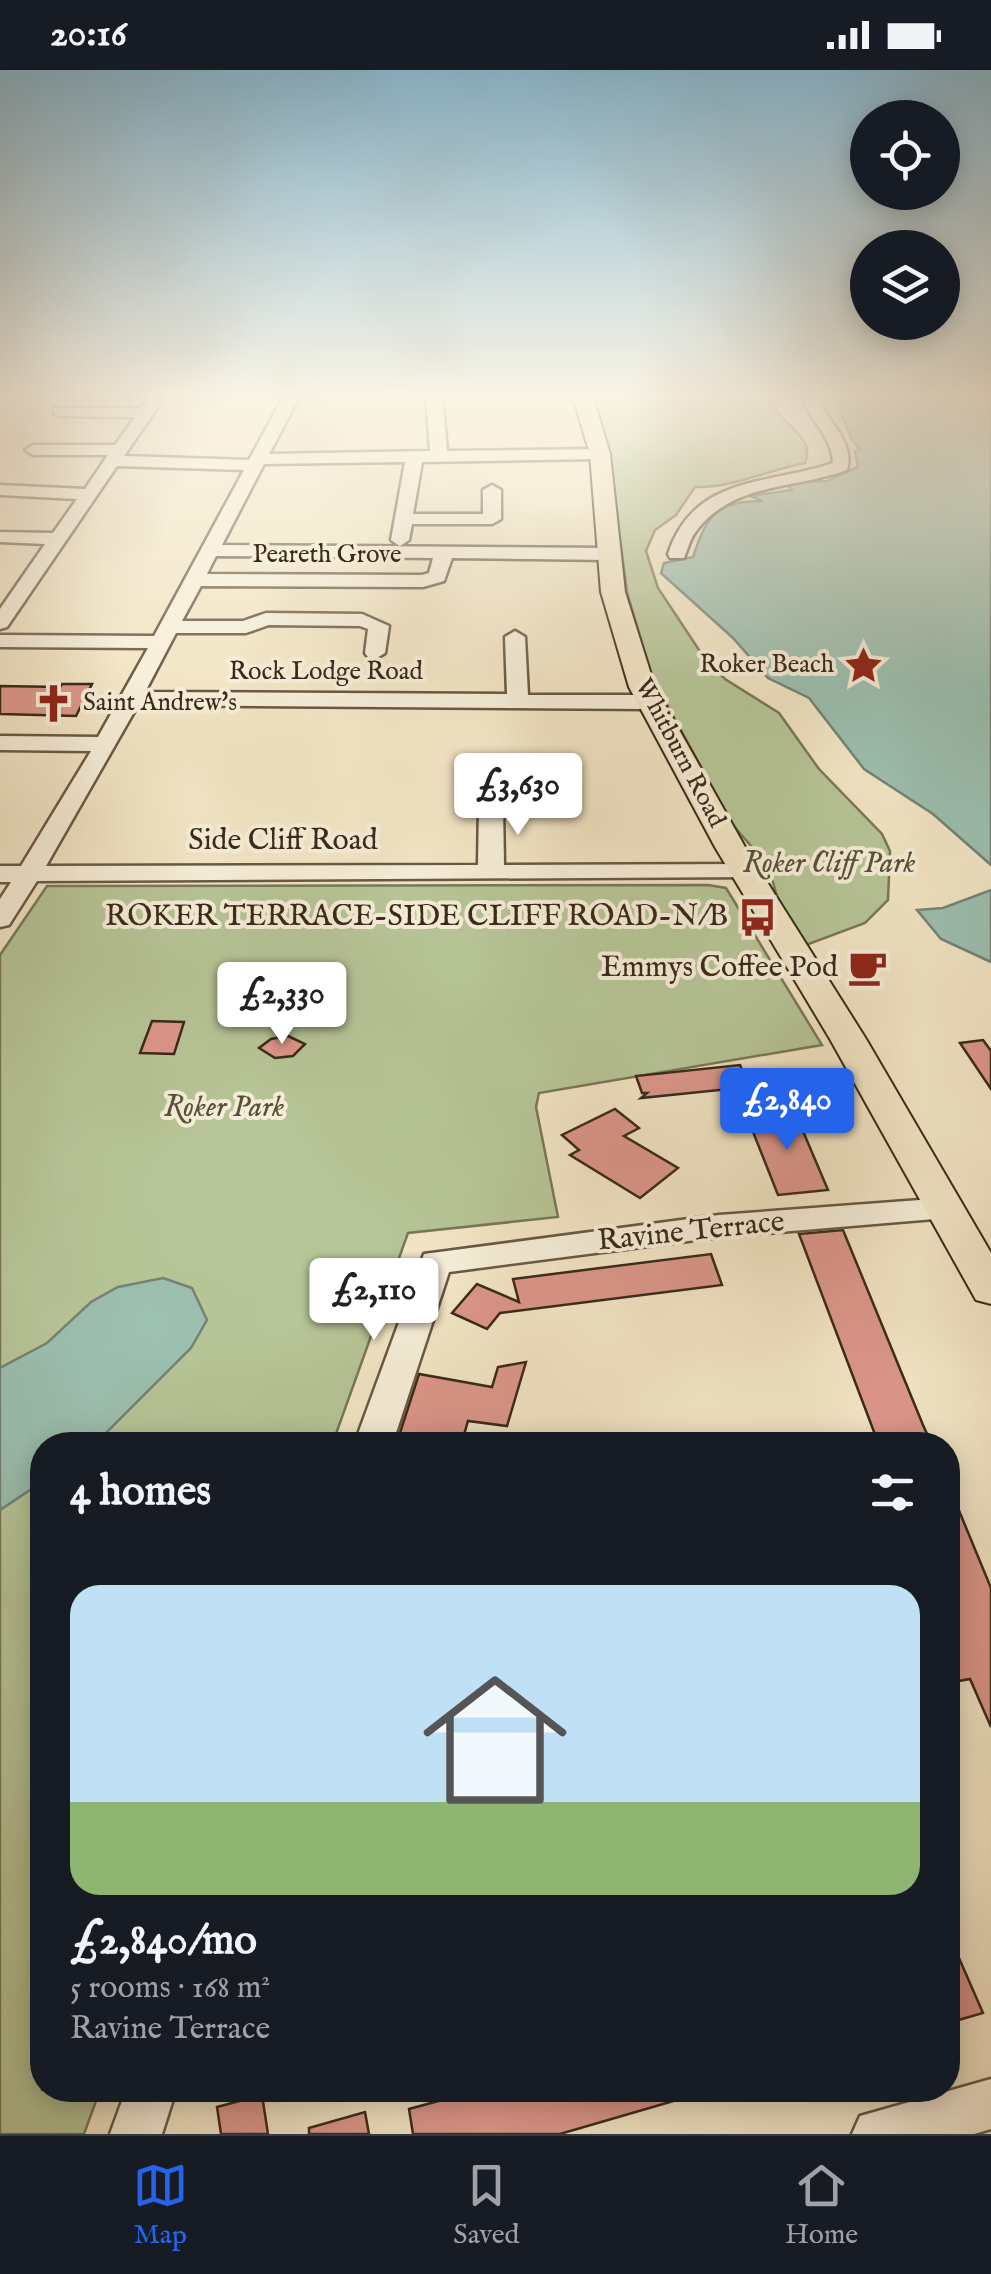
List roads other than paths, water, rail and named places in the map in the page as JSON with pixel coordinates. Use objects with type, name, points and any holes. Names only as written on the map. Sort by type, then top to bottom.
[{"type":"main road","name":"Whitburn Road","points":[[604,490],[613,592],[630,657],[649,702],[991,1289]]},
{"type":"street","points":[[7,490],[90,494]]},
{"type":"street","points":[[0,624],[93,490]]},
{"type":"street","points":[[0,919],[134,698],[241,490]]},
{"type":"street","points":[[398,552],[408,490]]},
{"type":"street","points":[[403,520],[492,519],[492,490]]},
{"type":"street","points":[[677,554],[684,531],[747,490]]},
{"type":"street","points":[[0,537],[58,539]]},
{"type":"street","points":[[208,550],[610,554]]},
{"type":"street","name":"Peareth Grove","points":[[192,580],[423,580],[437,577],[444,553]]},
{"type":"street","points":[[0,641],[163,635],[246,627],[266,619],[362,620],[379,626],[375,653]]},
{"type":"street","points":[[239,650],[246,627]]},
{"type":"street","points":[[515,637],[518,701]]},
{"type":"street","name":"Rock Lodge Road","points":[[134,698],[649,702]]},
{"type":"street","points":[[0,744],[106,744]]},
{"type":"street","points":[[491,804],[491,873]]},
{"type":"street","name":"Side Cliff Road","points":[[0,874],[747,872]]},
{"type":"street","name":"Ravine Terrace","points":[[378,1432],[436,1262],[720,1226],[947,1209]]},
{"type":"street","points":[[136,2134],[147,2102]]},
{"type":"street","points":[[878,2134],[991,2104]]},
{"type":"place","name":"Roker Beach","points":[[864,665]]},
{"type":"place","name":"Saint Andrew's","points":[[53,703]]},
{"type":"place","name":"ROKER TERRACE-SIDE CLIFF ROAD-N/B","points":[[758,917]]},
{"type":"place","name":"Emmys Coffee Pod","points":[[868,968]]},
{"type":"park label","name":"Roker Cliff Park","points":[[829,864]]},
{"type":"park label","name":"Roker Park","points":[[224,1108]]}]
